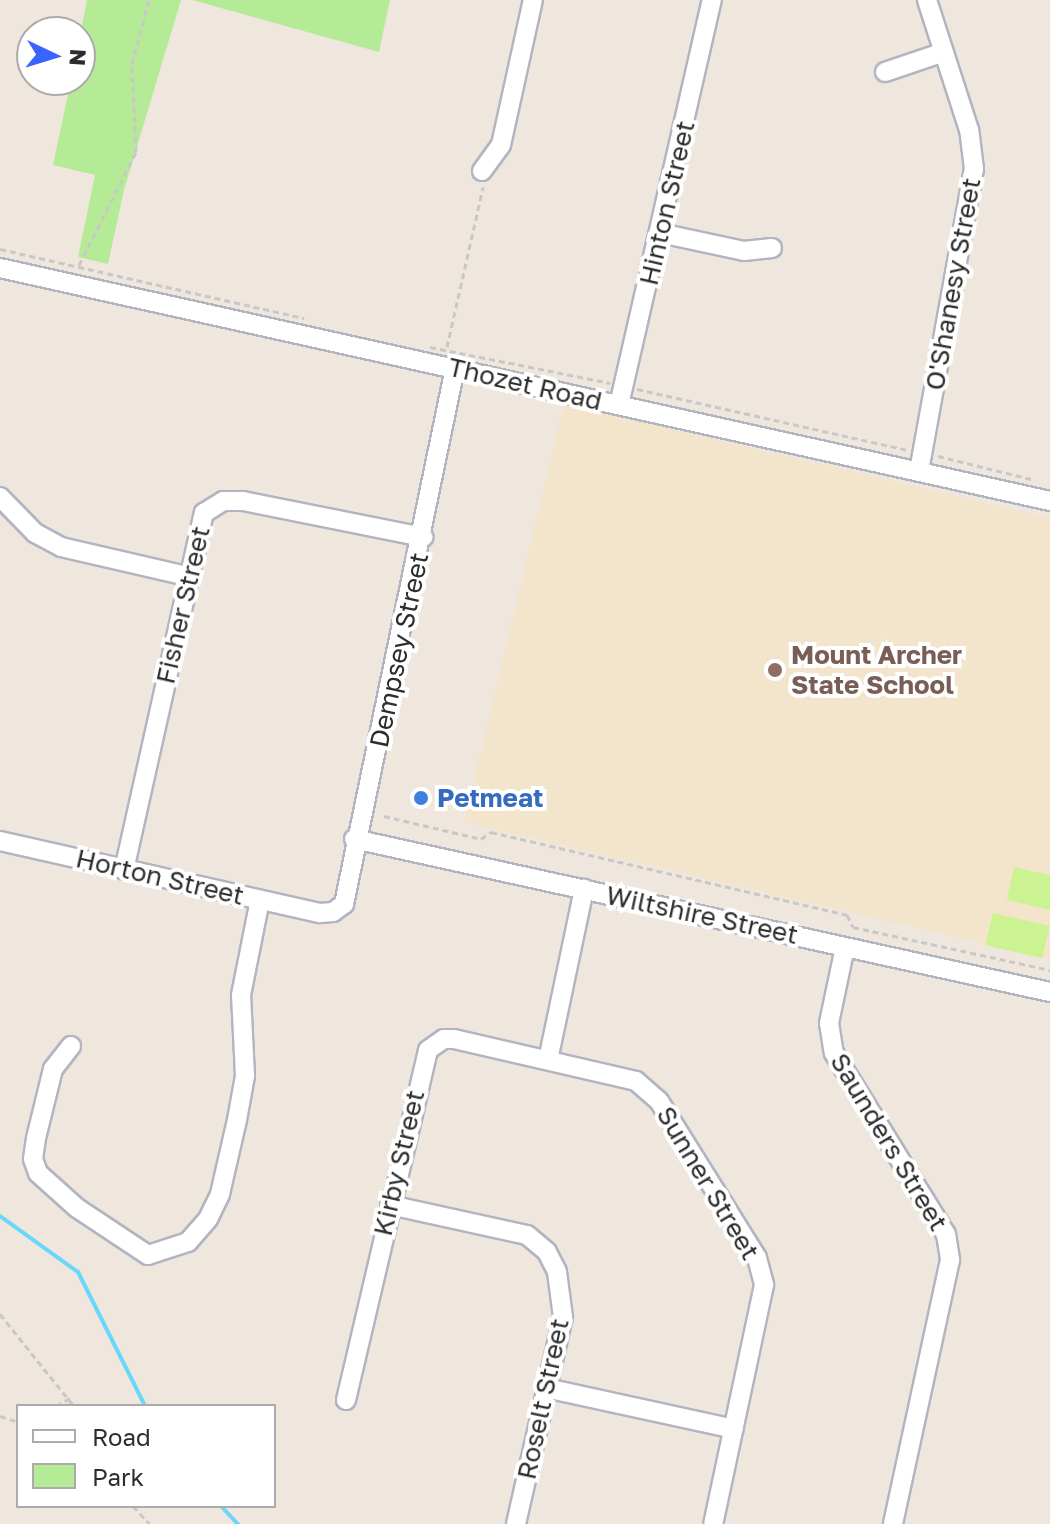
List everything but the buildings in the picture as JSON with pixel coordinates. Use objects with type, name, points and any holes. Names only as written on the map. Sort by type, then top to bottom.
[{"type":"street","points":[[482,171],[501,145],[533,0]]},
{"type":"street","name":"Hinton Street","points":[[622,396],[712,0]]},
{"type":"street","name":"O'Shanesy Street","points":[[921,462],[974,169],[969,130],[927,0]]},
{"type":"street","points":[[885,72],[944,52]]},
{"type":"street","points":[[660,233],[744,251],[772,248]]},
{"type":"street","name":"Thozet Road","points":[[0,268],[622,396],[921,462],[1050,501]]},
{"type":"street","name":"Dempsey Street","points":[[320,913],[333,912],[344,904],[354,839],[365,812],[423,537],[449,360]]},
{"type":"street","points":[[0,497],[35,533],[61,547],[187,576]]},
{"type":"street","name":"Fisher Street","points":[[124,870],[187,576],[204,513],[223,501],[423,537]]},
{"type":"street","name":"Wiltshire Street","points":[[354,839],[1050,992]]},
{"type":"street","name":"Horton Street","points":[[0,841],[320,913]]},
{"type":"street","points":[[548,1060],[584,889]]},
{"type":"street","points":[[71,1046],[53,1069],[36,1138],[33,1159],[38,1173],[89,1216],[148,1255],[188,1242],[220,1194],[237,1120],[245,1076],[241,995],[260,900]]},
{"type":"street","name":"Saunders Street","points":[[845,947],[829,1023],[834,1053],[946,1234],[950,1260],[893,1524]]},
{"type":"street","name":"Kirby Street","points":[[346,1400],[428,1050],[444,1039],[454,1039],[548,1060]]},
{"type":"street","name":"Sunner Street","points":[[548,1060],[623,1076],[649,1090],[757,1258],[762,1299],[713,1524]]},
{"type":"street","name":"Roselt Street","points":[[390,1205],[514,1231],[547,1252],[564,1300],[516,1524]]},
{"type":"street","points":[[546,1388],[734,1429]]},
{"type":"path","points":[[79,265],[136,152],[132,64],[149,0]]},
{"type":"path","points":[[449,360],[483,191],[482,171]]},
{"type":"path","points":[[0,249],[299,315],[313,323]]},
{"type":"path","points":[[416,345],[449,360],[921,462],[1038,481]]},
{"type":"path","points":[[384,816],[481,839],[491,832],[847,915],[853,927],[1050,970]]},
{"type":"path","points":[[0,1314],[44,1375],[73,1404]]},
{"type":"path","points":[[60,1404],[70,1398]]},
{"type":"path","points":[[135,1508],[150,1524]]},
{"type":"shaded area","name":"Mount Archer State School","points":[[564,404],[1050,518],[1050,959],[464,822]]},
{"type":"green space","points":[[87,0],[181,0],[124,190],[108,264],[78,257],[95,175],[53,165],[68,96],[96,96],[96,16],[84,16]]},
{"type":"green space","points":[[192,0],[390,0],[379,52]]},
{"type":"green space","points":[[1014,867],[1050,875],[1050,910],[1007,900]]},
{"type":"green space","points":[[993,913],[1050,926],[1042,958],[986,945]]},
{"type":"waterway","points":[[0,1216],[78,1272],[144,1404]]},
{"type":"waterway","points":[[223,1508],[238,1524]]},
{"type":"place","name":"Mount Archer State School","points":[[775,670]]},
{"type":"place","name":"Petmeat","points":[[421,798]]}]
